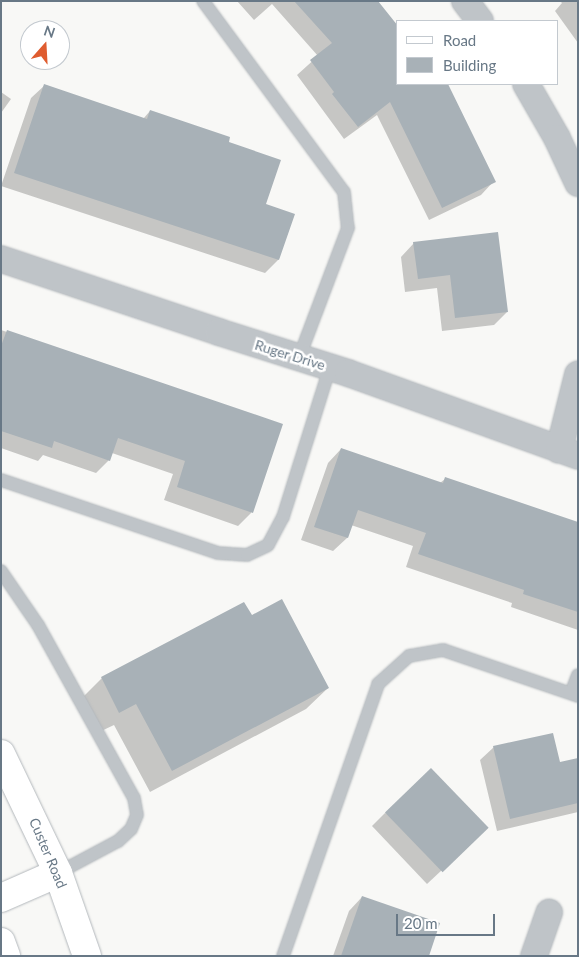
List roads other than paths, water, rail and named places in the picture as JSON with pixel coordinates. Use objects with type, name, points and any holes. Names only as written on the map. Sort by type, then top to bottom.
[{"type":"main road","name":"Custer Road","points":[[1,754],[58,873],[87,956]]},
{"type":"main road","points":[[1,898],[58,873]]},
{"type":"main road","points":[[1,942],[6,956]]},
{"type":"street","points":[[465,1],[479,20]]},
{"type":"street","points":[[527,85],[557,138],[578,183]]},
{"type":"street","name":"Ruger Drive","points":[[1,259],[330,367],[568,453]]},
{"type":"street","points":[[568,453],[578,374]]},
{"type":"street","points":[[534,956],[549,913]]},
{"type":"lane","points":[[203,1],[344,192],[348,228],[299,358]]},
{"type":"lane","points":[[1,480],[218,552],[247,555],[268,545],[283,517],[330,367]]},
{"type":"lane","points":[[1,571],[38,625],[134,798],[137,815],[131,829],[118,841],[58,873]]},
{"type":"lane","points":[[283,956],[378,684],[409,656],[443,650],[575,694],[578,675]]}]
